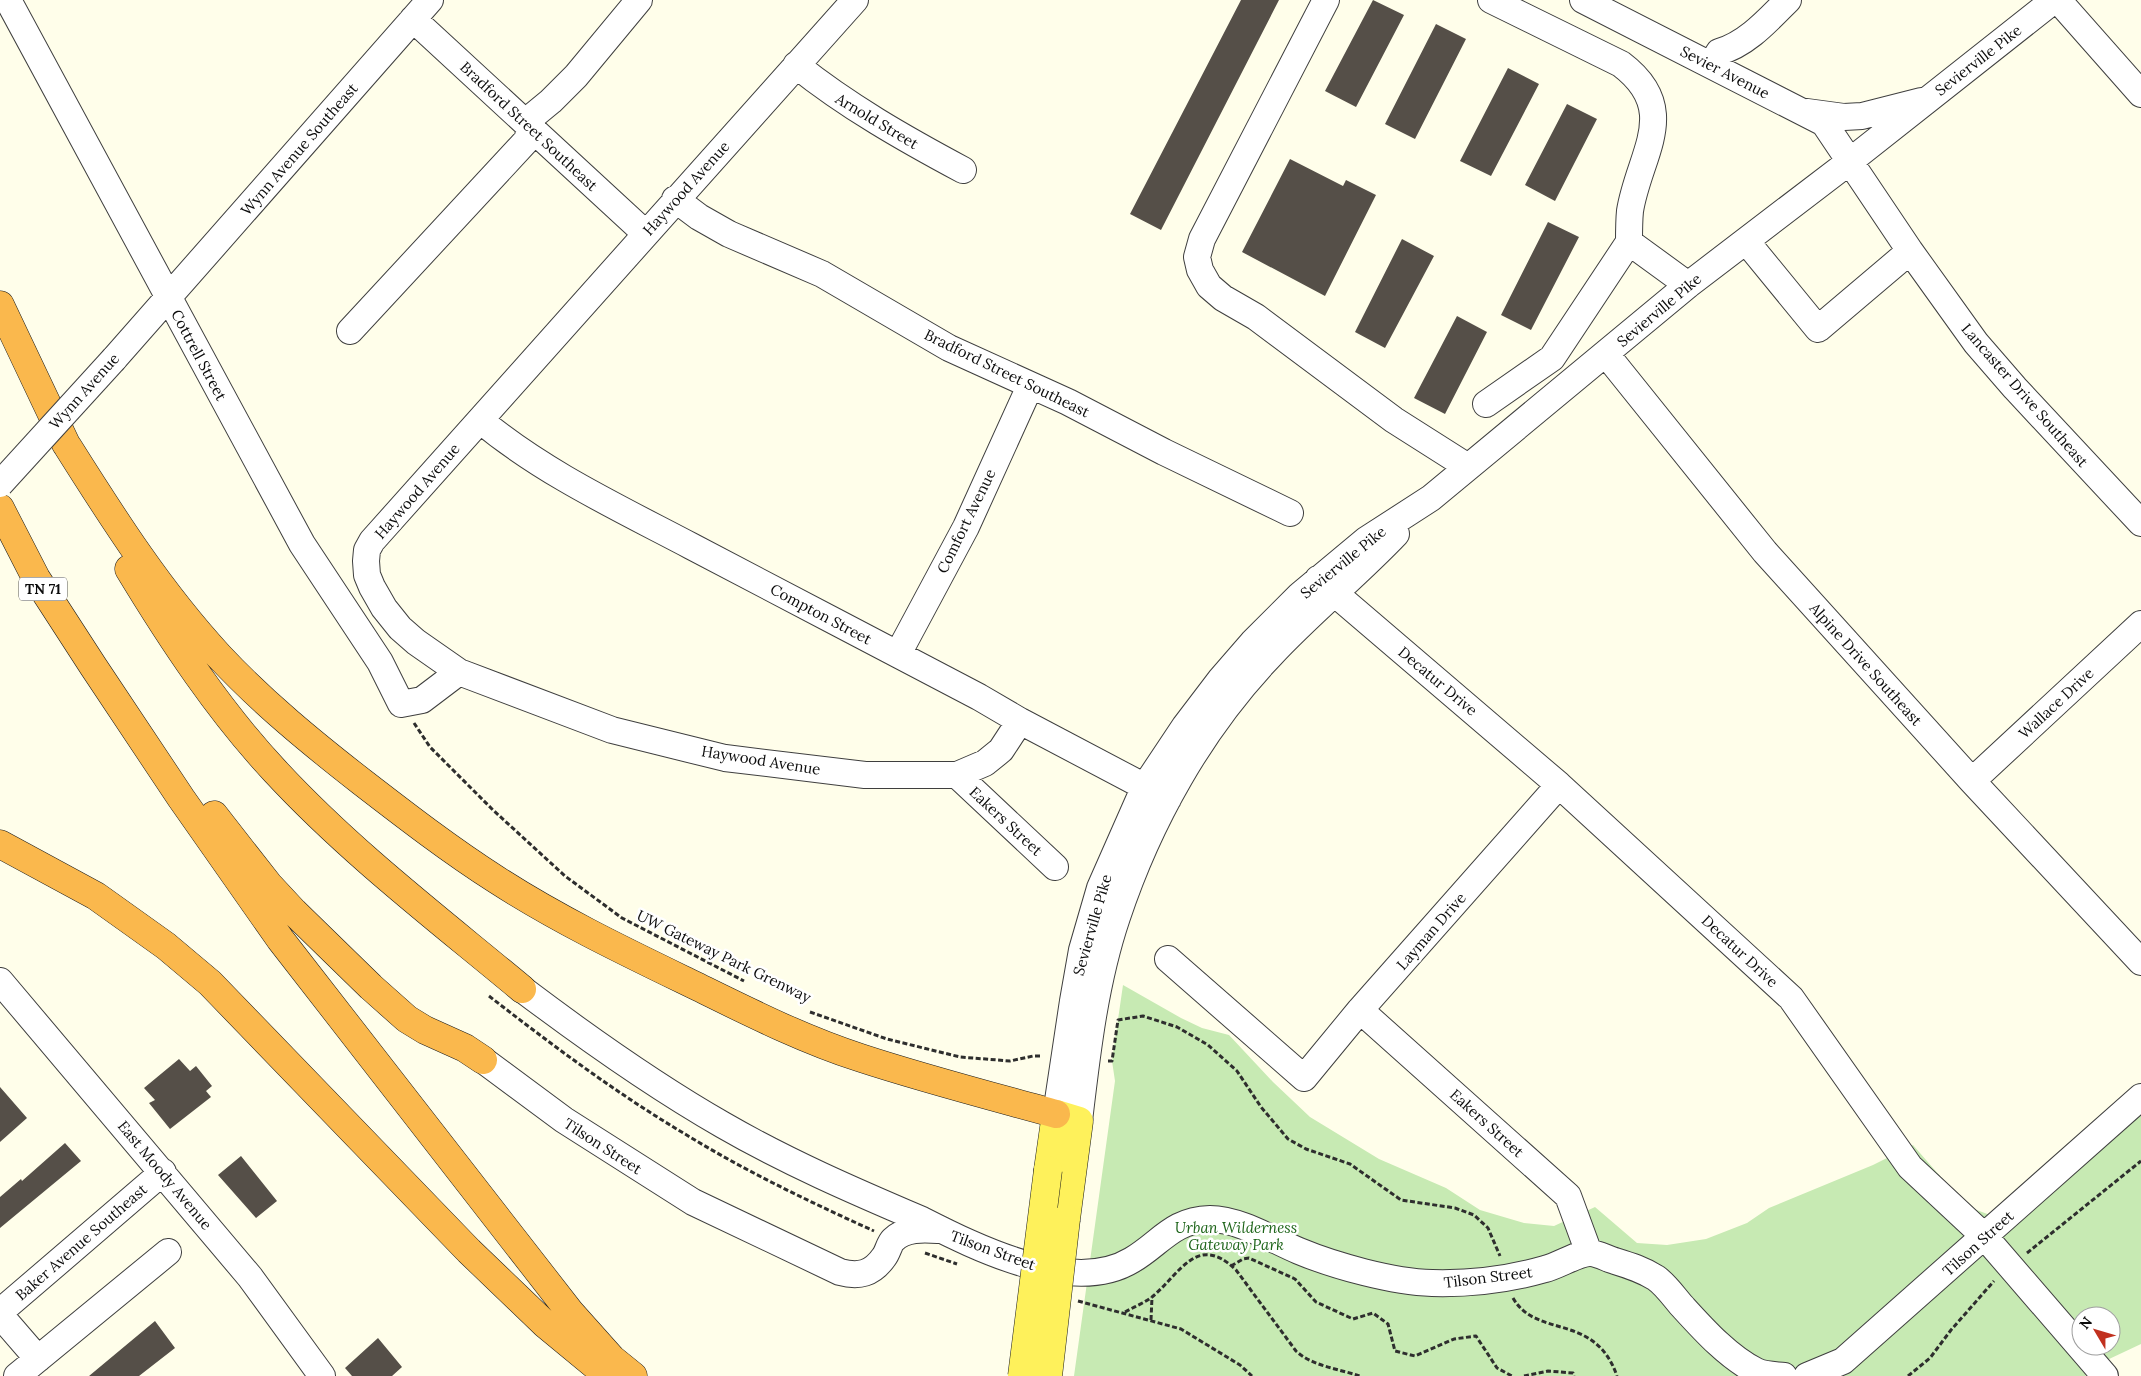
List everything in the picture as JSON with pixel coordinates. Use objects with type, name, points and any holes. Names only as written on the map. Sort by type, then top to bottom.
[{"type":"highway","points":[[0,305],[116,550],[156,614],[237,726],[274,770],[324,822],[372,865],[522,989]]},
{"type":"highway","points":[[68,447],[143,563],[184,616],[257,694],[336,762],[414,822],[496,879],[560,918],[624,951],[802,1036],[860,1058],[1068,1117]]},
{"type":"highway","name":"TN 71","points":[[0,508],[36,578],[93,666]]},
{"type":"highway","points":[[93,666],[268,884],[294,912],[370,987],[407,1020],[464,1048],[483,1060]]},
{"type":"highway","points":[[93,666],[181,798],[280,939],[570,1312],[612,1358],[633,1376]]},
{"type":"highway","points":[[0,844],[96,896],[166,946],[210,983],[476,1258],[545,1324],[608,1376]]},
{"type":"main road","name":"Sevierville Pike","points":[[1022,1376],[1048,1170],[1068,1117]]},
{"type":"main road","name":"Sevierville Pike","points":[[1048,1376],[1066,1219],[1068,1117]]},
{"type":"street","name":"Cottrell Street","points":[[8,0],[302,544],[380,662],[400,704]]},
{"type":"street","name":"Wynn Avenue Southeast","points":[[168,298],[430,0]]},
{"type":"street","points":[[350,331],[526,140],[534,115],[552,101],[576,76],[639,0]]},
{"type":"street","name":"Haywood Avenue","points":[[855,0],[372,541],[367,550],[367,575],[384,608],[400,628],[416,642],[459,672],[612,730],[725,758],[866,775],[957,775],[985,764],[1002,750],[1020,721]]},
{"type":"street","points":[[1326,0],[1202,239],[1197,257],[1200,270],[1209,286],[1223,298],[1256,316],[1394,420],[1468,467]]},
{"type":"street","points":[[1486,404],[1552,358],[1629,242],[1630,211],[1652,136],[1654,116],[1650,99],[1643,85],[1633,72],[1621,64],[1491,0]]},
{"type":"street","name":"Sevier Avenue","points":[[1583,0],[1824,123],[1849,162]]},
{"type":"street","points":[[1711,65],[1719,52],[1731,48],[1747,38],[1788,0]]},
{"type":"street","points":[[2056,0],[2141,94]]},
{"type":"street","name":"Sevierville Pike","points":[[1075,1058],[1101,980],[1117,917],[1144,846],[1168,799],[1205,738],[1239,692],[1366,540],[1431,498],[1688,285],[2056,0]]},
{"type":"street","name":"Bradford Street Southeast","points":[[413,19],[645,233]]},
{"type":"street","name":"Arnold Street","points":[[796,64],[829,91],[922,148],[963,170]]},
{"type":"street","points":[[1800,111],[1832,116],[1862,116],[1929,99]]},
{"type":"street","name":"Lancaster Drive Southeast","points":[[1849,162],[1976,343],[2141,524]]},
{"type":"street","name":"Bradford Street Southeast","points":[[676,199],[699,217],[729,234],[822,274],[949,348],[1068,402],[1164,452],[1290,513]]},
{"type":"street","points":[[1746,241],[1818,329],[1910,251]]},
{"type":"street","points":[[1629,242],[1688,285]]},
{"type":"street","name":"Wynn Avenue","points":[[0,484],[168,298]]},
{"type":"street","name":"Alpine Drive Southeast","points":[[1606,354],[1765,552],[1972,781],[2141,962]]},
{"type":"street","name":"Comfort Avenue","points":[[898,654],[966,527],[1030,386]]},
{"type":"street","name":"Compton Street","points":[[480,420],[495,433],[597,497],[898,654],[1168,799]]},
{"type":"street","name":"Sevierville Pike","points":[[1068,1117],[1075,1058],[1082,950],[1100,888],[1145,786],[1185,726],[1220,680],[1253,642],[1327,586]]},
{"type":"street","name":"Decatur Drive","points":[[1327,586],[1559,785],[1791,998],[1910,1167],[1986,1237],[2106,1376]]},
{"type":"street","name":"Wallace Drive","points":[[1972,781],[2141,624]]},
{"type":"street","points":[[400,704],[422,700],[459,672]]},
{"type":"street","name":"Eakers Street","points":[[957,775],[1055,867]]},
{"type":"street","name":"Layman Drive","points":[[1168,959],[1304,1078],[1360,1010],[1559,785]]},
{"type":"street","name":"East Moody Avenue","points":[[0,981],[250,1277],[322,1376]]},
{"type":"street","name":"Tilson Street","points":[[522,989],[640,1074],[715,1120],[800,1166],[922,1220],[939,1230],[1024,1264],[1051,1271],[1096,1273],[1114,1269],[1133,1260],[1175,1227],[1196,1220],[1213,1219],[1253,1229],[1301,1252],[1368,1274],[1432,1283],[1506,1277],[1547,1269],[1589,1253]]},
{"type":"street","name":"Eakers Street","points":[[1360,1010],[1568,1196],[1589,1253]]},
{"type":"street","name":"Tilson Street","points":[[483,1060],[564,1120],[686,1198],[753,1232],[840,1272],[857,1276],[870,1271],[884,1257],[893,1240],[904,1232],[912,1230],[939,1230]]},
{"type":"street","name":"Tilson Street","points":[[1807,1376],[1843,1361],[1986,1237],[2141,1097]]},
{"type":"street","name":"Baker Avenue Southeast","points":[[0,1314],[162,1172]]},
{"type":"street","points":[[876,1201],[891,1225],[893,1240]]},
{"type":"street","points":[[18,1376],[168,1252]]},
{"type":"street","points":[[1589,1253],[1641,1269],[1658,1280],[1713,1340],[1758,1372],[1784,1376]]},
{"type":"street","points":[[0,1314],[38,1359]]},
{"type":"path","name":"UW Gateway Park Grenway","points":[[400,704],[430,747],[493,810],[565,876],[622,918],[750,984]]},
{"type":"path","name":"UW Gateway Park Grenway","points":[[809,1012],[886,1039],[960,1057],[1010,1061],[1033,1056],[1112,1061],[1118,1020],[1143,1016],[1177,1027],[1208,1045],[1237,1071],[1261,1107],[1288,1139],[1306,1149],[1350,1164],[1401,1200],[1424,1205],[1455,1208],[1474,1215],[1488,1228],[1498,1248],[1509,1290],[1519,1308],[1535,1319],[1564,1326],[1588,1337],[1606,1353],[1617,1376]]},
{"type":"path","points":[[1124,1313],[1152,1297],[1186,1263],[1204,1254],[1218,1256],[1232,1266],[1302,1356],[1360,1376]]},
{"type":"path","points":[[1232,1266],[1243,1259],[1249,1258],[1295,1279],[1316,1302],[1353,1319],[1373,1313],[1388,1324],[1395,1351],[1415,1356],[1454,1339],[1476,1336],[1497,1368],[1512,1376]]},
{"type":"path","points":[[1151,1320],[1152,1297]]},
{"type":"path","points":[[1524,1376],[1548,1371],[1573,1373],[1574,1376]]},
{"type":"green space","name":"Urban Wilderness Gateway Park","points":[[1123,985],[1202,1028],[1229,1035],[1273,1082],[1310,1117],[1379,1159],[1446,1188],[1480,1210],[1524,1223],[1554,1226],[1595,1207],[1637,1243],[1667,1245],[1706,1239],[1747,1223],[1769,1208],[1873,1165],[1913,1145],[1966,1206],[1990,1215],[2141,1088],[2141,1344],[2121,1353],[2121,1306],[2071,1306],[2071,1356],[2116,1356],[2085,1376],[1074,1376],[1115,1081],[1112,1061]]},
{"type":"building","points":[[1241,0],[1279,0],[1161,230],[1130,214]]},
{"type":"building","points":[[1373,0],[1404,15],[1356,107],[1325,91]]},
{"type":"building","points":[[1436,24],[1466,39],[1415,139],[1385,124]]},
{"type":"building","points":[[1508,68],[1539,84],[1491,176],[1460,161]]},
{"type":"building","points":[[1567,104],[1597,119],[1555,201],[1525,185]]},
{"type":"building","points":[[1290,159],[1343,186],[1346,180],[1376,195],[1325,296],[1242,252]]},
{"type":"building","points":[[1548,222],[1579,237],[1531,330],[1501,315]]},
{"type":"building","points":[[1402,239],[1434,256],[1385,348],[1355,332]]},
{"type":"building","points":[[1457,316],[1487,332],[1445,414],[1414,398]]},
{"type":"building","points":[[179,1059],[190,1071],[196,1066],[212,1086],[206,1091],[211,1097],[170,1129],[149,1103],[155,1100],[144,1088]]},
{"type":"building","points":[[0,1087],[27,1118],[0,1142]]},
{"type":"building","points":[[65,1143],[81,1161],[0,1228],[0,1197],[21,1179],[22,1181]]},
{"type":"building","points":[[241,1156],[277,1201],[256,1218],[218,1175]]},
{"type":"building","points":[[155,1321],[175,1348],[139,1376],[89,1376]]},
{"type":"building","points":[[378,1338],[402,1367],[392,1376],[352,1376],[345,1368]]}]
